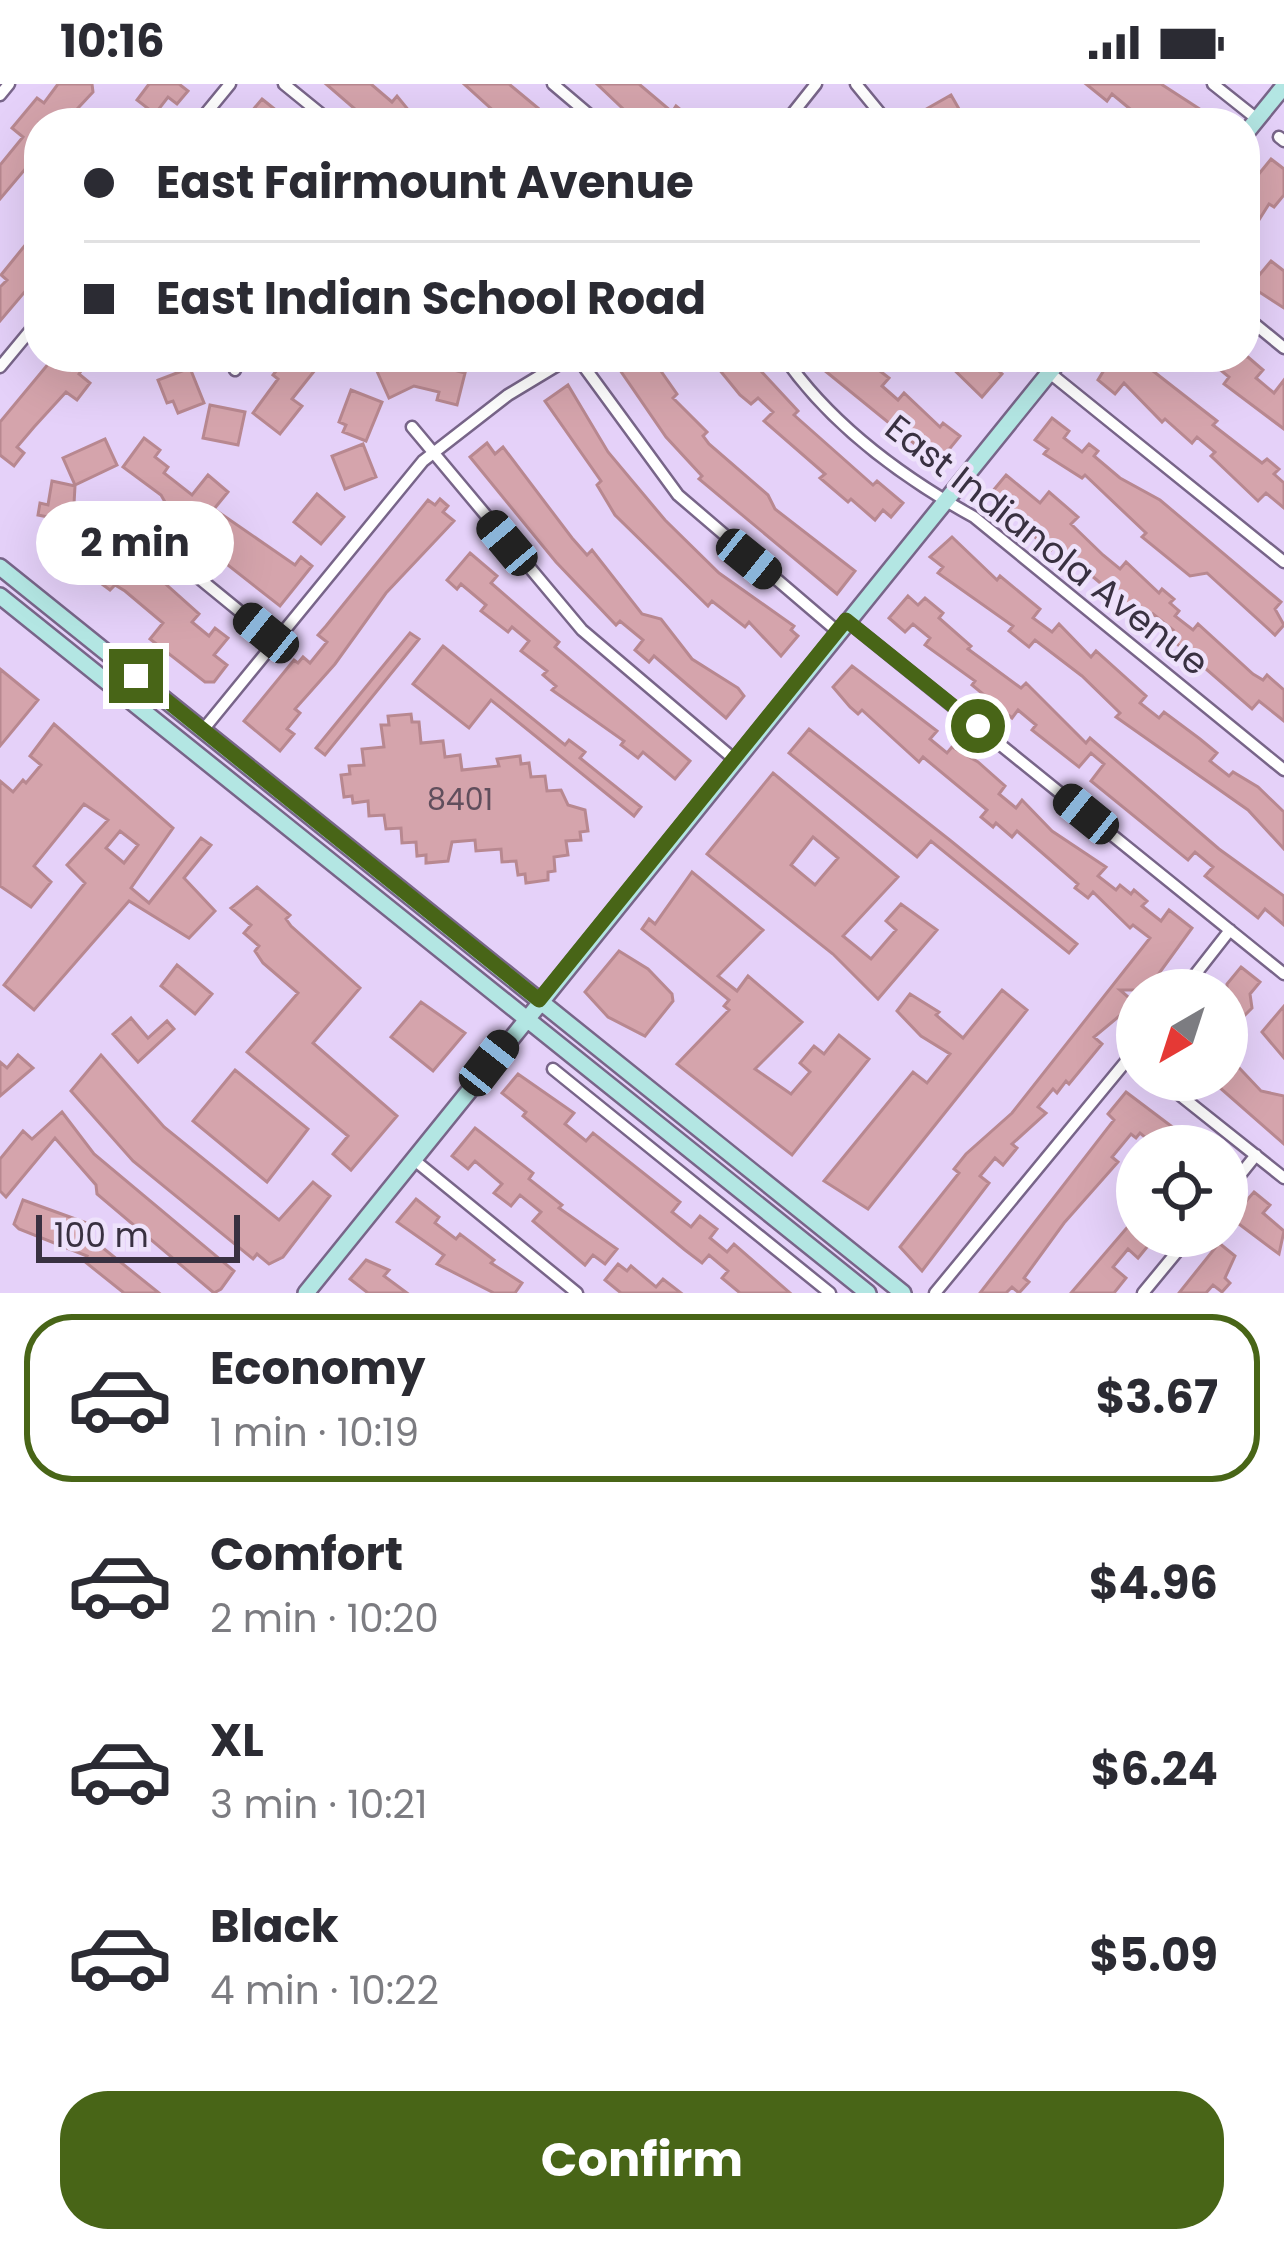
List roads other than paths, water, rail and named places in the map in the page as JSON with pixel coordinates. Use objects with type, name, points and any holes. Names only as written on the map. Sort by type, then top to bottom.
[{"type":"main road","points":[[1260,115],[1284,86]]},
{"type":"main road","points":[[309,1291],[539,1000],[1050,372]]},
{"type":"main road","points":[[0,567],[903,1293]]},
{"type":"main road","points":[[0,596],[868,1293]]},
{"type":"street","points":[[0,95],[9,84]]},
{"type":"street","points":[[210,108],[230,84]]},
{"type":"street","points":[[284,84],[314,108]]},
{"type":"street","points":[[553,84],[581,108]]},
{"type":"street","points":[[797,108],[816,84]]},
{"type":"street","points":[[856,84],[876,108]]},
{"type":"street","points":[[1213,84],[1243,108]]},
{"type":"street","points":[[1260,328],[1284,348]]},
{"type":"street","points":[[0,368],[24,338]]},
{"type":"street","points":[[203,730],[434,452],[508,395],[548,372]]},
{"type":"street","points":[[585,372],[678,495],[1284,974]]},
{"type":"street","name":"East Indianola Avenue","points":[[797,372],[835,417],[944,500],[974,517],[1284,770]]},
{"type":"street","points":[[1050,372],[1284,562]]},
{"type":"street","points":[[412,427],[582,630],[735,760]]},
{"type":"street","points":[[118,512],[276,640]]},
{"type":"street","points":[[1200,969],[1230,931]]},
{"type":"street","points":[[569,1081],[583,1064]]},
{"type":"street","points":[[554,1069],[830,1293]]},
{"type":"street","points":[[935,1293],[1116,1078]]},
{"type":"street","points":[[1187,1101],[1284,1178]]},
{"type":"street","points":[[1248,1166],[1256,1156]]},
{"type":"street","points":[[412,1158],[578,1293]]},
{"type":"street","points":[[1143,1293],[1173,1257]]}]
